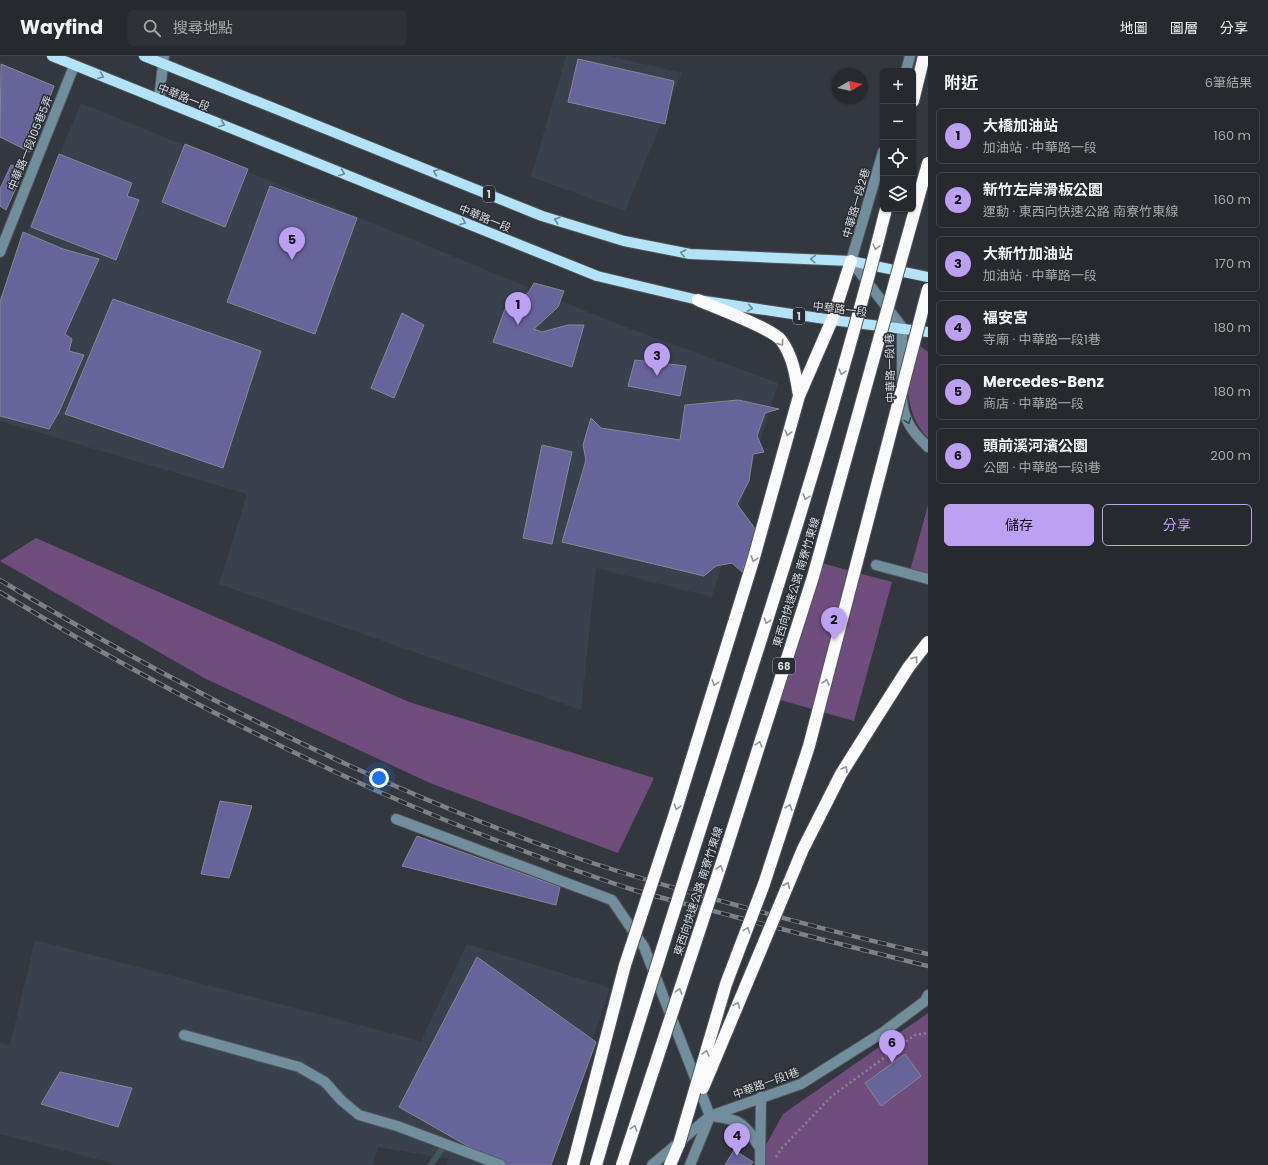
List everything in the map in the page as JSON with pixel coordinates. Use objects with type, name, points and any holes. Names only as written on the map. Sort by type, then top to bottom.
[{"type":"highway","points":[[916,89],[924,56]]},
{"type":"highway","name":"東西向快速公路 南寮竹東線","points":[[622,1165],[723,859],[813,577],[928,163]]},
{"type":"highway","name":"東西向快速公路 南寮竹東線","points":[[596,1165],[632,1040],[813,472],[859,316],[885,212]]},
{"type":"highway","points":[[573,1165],[625,965],[679,799],[753,561],[799,396],[832,320],[852,261]]},
{"type":"highway","points":[[679,1144],[726,984],[764,884],[809,746],[928,289]]},
{"type":"highway","points":[[698,300],[756,325],[780,340],[794,366],[799,396]]},
{"type":"highway","points":[[670,1165],[803,849],[841,774],[908,668],[928,642]]},
{"type":"main road","name":"中華路一段","points":[[52,56],[597,276],[698,300],[832,320],[902,327],[928,332]]},
{"type":"main road","name":"中華路一段","points":[[144,56],[164,60],[542,216],[624,241],[690,254],[852,261],[928,277]]},
{"type":"street","points":[[907,68],[910,57]]},
{"type":"street","points":[[159,99],[164,60]]},
{"type":"street","name":"中華路一段105巷5弄","points":[[0,252],[4,232],[74,66]]},
{"type":"street","name":"中華路一段2巷","points":[[852,261],[880,163]]},
{"type":"street","points":[[852,261],[902,327]]},
{"type":"street","name":"中華路一段1巷","points":[[902,327],[902,405],[912,432],[928,447]]},
{"type":"street","points":[[876,565],[928,579]]},
{"type":"street","points":[[396,819],[612,900],[644,947],[710,1116],[690,1165]]},
{"type":"street","name":"中華路一段1巷","points":[[652,1165],[710,1116],[760,1097],[801,1084],[882,1033],[925,1001],[928,995]]},
{"type":"street","points":[[184,1036],[299,1068],[325,1082],[341,1100],[359,1115],[397,1126],[501,1165]]},
{"type":"street","points":[[760,1097],[760,1165]]},
{"type":"street","points":[[710,1116],[734,1119],[749,1130],[760,1148]]},
{"type":"path","points":[[774,1160],[781,1149],[832,1096],[915,1034],[928,1033]]},
{"type":"shaded area","points":[[566,56],[610,56],[682,73],[625,211],[531,177]]},
{"type":"shaded area","points":[[81,103],[615,323],[778,383],[712,597],[596,568],[581,710],[219,584],[247,494],[0,421],[0,297]]},
{"type":"shaded area","points":[[908,337],[928,352],[928,438],[920,428],[910,404],[907,377]]},
{"type":"shaded area","points":[[928,505],[928,575],[910,571]]},
{"type":"shaded area","points":[[36,538],[409,702],[654,778],[618,853],[430,783],[206,679],[0,561]]},
{"type":"shaded area","points":[[814,561],[892,582],[854,721],[777,699]]},
{"type":"shaded area","points":[[35,940],[421,1041],[467,944],[610,988],[550,1165],[446,1165],[449,1159],[378,1147],[373,1165],[119,1165],[0,1134],[0,1043],[10,1045]]},
{"type":"shaded area","points":[[928,1013],[928,1165],[755,1165],[783,1114]]},
{"type":"building","points":[[578,59],[674,81],[665,124],[568,102]]},
{"type":"building","points":[[1,64],[54,86],[30,152],[0,137]]},
{"type":"building","points":[[185,144],[248,169],[225,227],[162,202]]},
{"type":"building","points":[[59,154],[132,183],[127,196],[139,200],[116,260],[31,227]]},
{"type":"building","points":[[11,165],[24,170],[6,210],[0,206],[0,189]]},
{"type":"building","points":[[270,186],[357,218],[315,334],[227,302]]},
{"type":"building","points":[[23,232],[63,249],[99,259],[65,334],[72,339],[69,351],[84,355],[59,412],[49,429],[0,416],[0,302]]},
{"type":"building","points":[[534,283],[564,291],[558,307],[534,329],[542,332],[568,325],[584,325],[572,367],[493,342],[505,309],[529,292]]},
{"type":"building","points":[[113,299],[261,351],[223,468],[65,414]]},
{"type":"building","points":[[402,313],[424,325],[394,398],[371,388]]},
{"type":"building","points":[[635,360],[686,366],[680,396],[628,386]]},
{"type":"building","points":[[738,400],[779,409],[765,413],[757,436],[764,452],[753,454],[749,481],[737,504],[756,530],[742,572],[732,563],[716,566],[704,576],[562,542],[586,460],[583,445],[591,418],[601,428],[680,440],[685,405]]},
{"type":"building","points":[[542,445],[572,452],[552,544],[523,538]]},
{"type":"building","points":[[220,801],[252,806],[229,878],[201,874]]},
{"type":"building","points":[[417,836],[560,887],[556,905],[402,866]]},
{"type":"building","points":[[477,957],[596,1042],[551,1165],[501,1165],[399,1107]]},
{"type":"building","points":[[905,1054],[921,1076],[881,1106],[865,1083]]},
{"type":"building","points":[[60,1072],[132,1088],[118,1127],[41,1104]]},
{"type":"building","points":[[734,1150],[753,1162],[751,1165],[725,1165]]},
{"type":"waterway","points":[[431,1165],[445,1144]]},
{"type":"railway","points":[[0,580],[138,660],[279,733],[424,798],[497,828],[592,863],[652,882],[805,924],[928,954]]},
{"type":"railway","points":[[0,592],[108,655],[218,715],[330,770],[445,820],[562,866],[634,890],[928,966]]},
{"type":"place","name":"Mercedes-Benz","points":[[292,260]]},
{"type":"place","name":"大橋加油站","points":[[518,325]]},
{"type":"place","name":"大新竹加油站","points":[[657,376]]},
{"type":"place","name":"新竹左岸滑板公園","points":[[834,640]]},
{"type":"place","name":"頭前溪河濱公園","points":[[892,1063]]},
{"type":"place","name":"福安宮","points":[[737,1156]]}]
